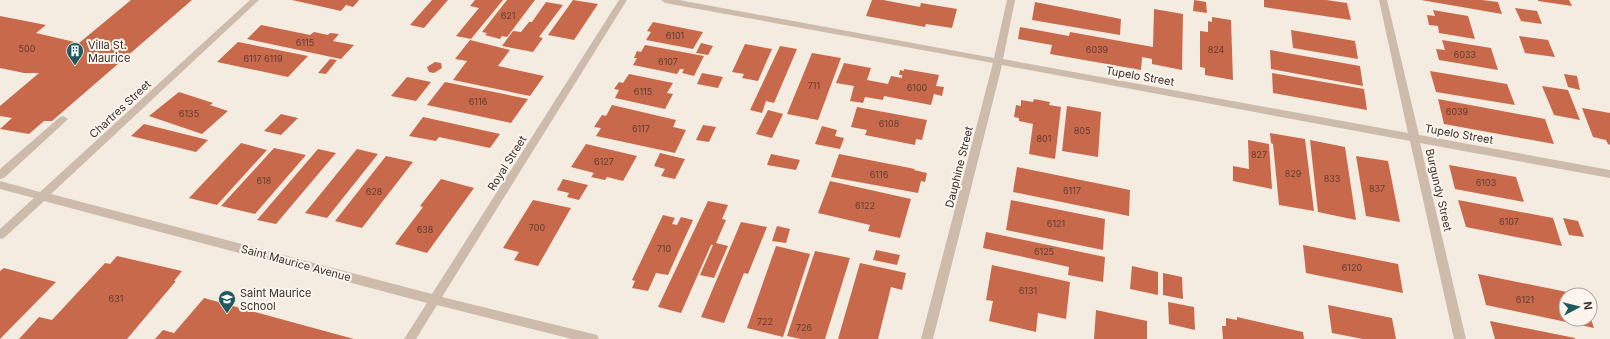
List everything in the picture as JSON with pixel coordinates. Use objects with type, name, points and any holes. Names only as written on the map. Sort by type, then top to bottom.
[{"type":"street","name":"Chartres Street","points":[[0,235],[255,0]]},
{"type":"street","name":"Royal Street","points":[[410,339],[623,0]]},
{"type":"street","name":"Tupelo Street","points":[[665,0],[1610,174]]},
{"type":"street","name":"Dauphine Street","points":[[927,339],[998,62],[1011,0]]},
{"type":"street","name":"Burgundy Street","points":[[1383,0],[1460,339]]},
{"type":"street","points":[[0,175],[63,119]]},
{"type":"street","name":"Saint Maurice Avenue","points":[[0,185],[44,195],[435,300],[592,339]]},
{"type":"building","name":"Villa St. Maurice","points":[[131,0],[192,0],[52,121],[44,121],[29,134],[0,129],[12,118],[0,116],[0,106],[39,73],[24,73],[0,68],[0,16],[46,25],[36,33],[79,43]]},
{"type":"building","points":[[292,0],[359,0],[353,7],[346,5],[341,11]]},
{"type":"building","points":[[432,0],[448,0],[424,28],[410,25]]},
{"type":"building","points":[[475,0],[503,0],[471,39],[456,36],[479,8],[470,6]]},
{"type":"building","points":[[507,0],[535,0],[507,37],[502,36],[500,39],[485,35],[487,33],[482,32]]},
{"type":"building","points":[[573,0],[598,4],[574,40],[548,35]]},
{"type":"building","points":[[872,0],[883,0],[920,7],[921,3],[957,9],[952,28],[926,24],[925,27],[866,16]]},
{"type":"building","points":[[1194,0],[1206,2],[1207,13],[1193,11]]},
{"type":"building","points":[[1264,0],[1326,0],[1347,3],[1351,20],[1264,7]]},
{"type":"building","points":[[1421,0],[1482,0],[1498,2],[1502,14]]},
{"type":"building","points":[[1569,0],[1572,6],[1538,1]]},
{"type":"building","points":[[546,2],[563,5],[539,37],[543,38],[533,52],[502,46],[513,31],[521,32],[529,22],[532,22]]},
{"type":"building","points":[[1035,2],[1121,19],[1120,35],[1032,20]]},
{"type":"building","points":[[1515,8],[1537,11],[1542,24],[1521,21]]},
{"type":"building","points":[[1154,9],[1183,14],[1182,70],[1152,64],[1152,59],[1142,57],[1141,70],[1050,54],[1052,45],[1018,39],[1020,27],[1069,36],[1070,32],[1153,47]]},
{"type":"building","points":[[1433,10],[1468,16],[1475,39],[1439,33],[1438,26],[1429,25],[1427,15],[1435,16]]},
{"type":"building","points":[[1212,17],[1231,20],[1233,80],[1205,75],[1205,68],[1200,67],[1200,31],[1208,32],[1208,21],[1212,22]]},
{"type":"building","points":[[653,22],[703,32],[693,49],[646,40],[651,32],[647,31]]},
{"type":"building","points":[[261,25],[310,35],[314,32],[328,35],[330,33],[339,34],[333,41],[354,45],[341,59],[247,39]]},
{"type":"building","points":[[1291,30],[1355,41],[1358,59],[1293,48]]},
{"type":"building","points":[[1519,36],[1548,40],[1555,57],[1525,53]]},
{"type":"building","points":[[470,40],[510,50],[498,66],[544,76],[530,96],[453,80],[467,61],[455,59]]},
{"type":"building","points":[[1442,40],[1491,48],[1498,70],[1439,60],[1436,49],[1445,50]]},
{"type":"building","points":[[238,42],[308,56],[288,77],[217,62]]},
{"type":"building","points":[[701,43],[713,46],[708,55],[696,53]]},
{"type":"building","points":[[745,44],[772,49],[758,81],[742,78],[744,74],[732,72]]},
{"type":"building","points":[[645,45],[704,56],[694,76],[682,73],[684,69],[680,69],[677,74],[633,65],[637,58],[634,58],[637,51],[641,52]]},
{"type":"building","points":[[780,46],[797,49],[774,103],[766,101],[762,113],[750,110]]},
{"type":"building","points":[[1270,50],[1360,66],[1363,86],[1271,69]]},
{"type":"building","points":[[812,53],[841,58],[818,120],[787,114]]},
{"type":"building","points":[[330,59],[337,60],[326,74],[318,73]]},
{"type":"building","points":[[435,62],[441,63],[442,68],[434,73],[429,72],[427,67]]},
{"type":"building","points":[[844,63],[871,68],[867,80],[888,84],[891,76],[902,78],[902,75],[899,75],[900,70],[904,71],[904,69],[939,75],[936,86],[944,87],[942,96],[934,94],[931,105],[884,96],[883,100],[865,97],[863,103],[850,101],[854,86],[836,83]]},
{"type":"building","points":[[1430,71],[1507,84],[1515,105],[1436,92]]},
{"type":"building","points":[[702,73],[723,77],[718,88],[697,84]]},
{"type":"building","points":[[1272,73],[1364,89],[1367,110],[1273,93]]},
{"type":"building","points":[[629,74],[673,83],[667,93],[673,94],[665,109],[615,98],[619,90],[614,89],[619,82],[623,83]]},
{"type":"building","points":[[1564,74],[1577,76],[1580,90],[1568,87]]},
{"type":"building","points":[[407,77],[431,82],[416,101],[391,96]]},
{"type":"building","points":[[445,82],[528,99],[511,123],[427,105]]},
{"type":"building","points":[[1542,86],[1568,90],[1580,120],[1554,115]]},
{"type":"building","points":[[179,92],[213,103],[210,105],[228,111],[202,134],[149,116]]},
{"type":"building","points":[[1034,99],[1050,102],[1049,105],[1061,107],[1055,159],[1029,154],[1033,124],[1019,121],[1019,118],[1014,117],[1016,105],[1021,106],[1021,100],[1033,102]]},
{"type":"building","points":[[1438,99],[1545,119],[1554,144],[1444,124]]},
{"type":"building","points":[[612,105],[676,120],[673,127],[686,130],[675,153],[596,136],[601,128],[594,127],[602,115],[606,116]]},
{"type":"building","points":[[1067,106],[1101,112],[1098,157],[1062,151]]},
{"type":"building","points":[[857,107],[927,120],[922,140],[916,139],[915,145],[865,135],[867,130],[851,127]]},
{"type":"building","points":[[1582,108],[1610,113],[1610,145],[1606,140],[1593,137]]},
{"type":"building","points":[[768,110],[783,114],[772,138],[756,134]]},
{"type":"building","points":[[281,114],[298,118],[281,135],[264,131]]},
{"type":"building","points":[[423,117],[500,134],[490,148],[439,137],[436,141],[409,136]]},
{"type":"building","points":[[144,124],[208,140],[196,152],[131,136]]},
{"type":"building","points":[[703,125],[716,127],[709,142],[696,140]]},
{"type":"building","points":[[822,126],[837,130],[835,136],[844,138],[840,149],[815,144]]},
{"type":"building","points":[[1270,133],[1305,139],[1314,211],[1279,205],[1273,144],[1271,143]]},
{"type":"building","points":[[1248,140],[1269,144],[1272,189],[1233,181],[1233,166],[1249,169]]},
{"type":"building","points":[[1310,140],[1345,147],[1356,220],[1318,212]]},
{"type":"building","points":[[241,143],[267,150],[217,205],[189,198]]},
{"type":"building","points":[[586,144],[637,156],[623,181],[607,177],[605,180],[591,177],[594,173],[571,167]]},
{"type":"building","points":[[274,148],[306,155],[255,214],[221,206]]},
{"type":"building","points":[[318,149],[336,153],[276,224],[257,220]]},
{"type":"building","points":[[357,149],[378,154],[327,218],[305,213]]},
{"type":"building","points":[[660,153],[685,159],[675,179],[661,176],[665,169],[654,166]]},
{"type":"building","points":[[771,154],[800,160],[796,170],[767,165]]},
{"type":"building","points":[[839,154],[915,169],[914,170],[927,173],[925,182],[921,181],[918,193],[831,177]]},
{"type":"building","points":[[386,156],[413,162],[362,228],[335,221]]},
{"type":"building","points":[[1356,156],[1388,161],[1400,222],[1366,216]]},
{"type":"building","points":[[1449,165],[1516,177],[1524,202],[1455,189]]},
{"type":"building","points":[[1017,167],[1130,190],[1129,216],[1013,192]]},
{"type":"building","points":[[441,179],[474,188],[427,253],[395,244],[423,207],[420,206]]},
{"type":"building","points":[[563,179],[588,185],[579,200],[567,197],[569,193],[557,190]]},
{"type":"building","points":[[830,181],[911,199],[900,238],[868,231],[870,225],[818,213]]},
{"type":"building","points":[[533,200],[571,208],[538,266],[514,260],[519,252],[503,248]]},
{"type":"building","points":[[1011,200],[1105,219],[1103,250],[1006,230]]},
{"type":"building","points":[[1458,200],[1553,218],[1562,246],[1466,227]]},
{"type":"building","points":[[708,201],[728,205],[722,219],[726,220],[716,243],[728,246],[714,278],[700,275],[713,245],[711,245],[681,313],[658,307]]},
{"type":"building","points":[[663,215],[675,218],[672,224],[677,225],[681,217],[693,220],[668,275],[656,273],[648,291],[632,288],[635,281],[632,280]]},
{"type":"building","points":[[1563,218],[1578,221],[1584,237],[1569,235]]},
{"type":"building","points":[[741,222],[767,227],[748,274],[744,273],[724,323],[701,317]]},
{"type":"building","points":[[777,226],[790,229],[786,243],[772,241]]},
{"type":"building","points":[[986,232],[1105,257],[1103,282],[1068,275],[1069,267],[983,248]]},
{"type":"building","points":[[1303,245],[1398,264],[1403,293],[1306,273]]},
{"type":"building","points":[[776,246],[810,254],[783,337],[747,328]]},
{"type":"building","points":[[876,250],[900,255],[897,265],[873,260]]},
{"type":"building","points":[[815,251],[850,258],[825,339],[801,339],[787,336]]},
{"type":"building","points":[[117,256],[182,271],[174,281],[176,281],[127,339],[19,339],[39,317],[52,320],[105,263],[110,264]]},
{"type":"building","points":[[860,263],[906,273],[902,290],[891,287],[878,339],[838,339]]},
{"type":"building","points":[[992,265],[1070,282],[1066,319],[1038,313],[1036,332],[989,321],[993,301],[986,300]]},
{"type":"building","points":[[1132,266],[1158,272],[1158,295],[1130,289]]},
{"type":"building","points":[[4,268],[56,282],[0,339],[0,271]]},
{"type":"building","points":[[1163,273],[1182,277],[1183,299],[1163,295]]},
{"type":"building","points":[[1478,274],[1558,290],[1558,320],[1486,305]]},
{"type":"building","name":"Saint Maurice School","points":[[204,298],[354,339],[155,339],[163,330],[174,333]]},
{"type":"building","points":[[1168,302],[1194,307],[1195,330],[1169,324]]},
{"type":"building","points":[[1328,305],[1392,318],[1396,339],[1363,339],[1332,333]]},
{"type":"building","points":[[1096,310],[1147,321],[1147,339],[1094,339]]},
{"type":"building","points":[[1237,317],[1303,332],[1304,339],[1223,339],[1222,326],[1226,326],[1226,318],[1237,320]]},
{"type":"building","points":[[1490,321],[1575,338],[1575,339],[1495,339]]},
{"type":"place","name":"Villa St. Maurice","points":[[75,66]]},
{"type":"place","name":"Saint Maurice School","points":[[227,314]]}]
